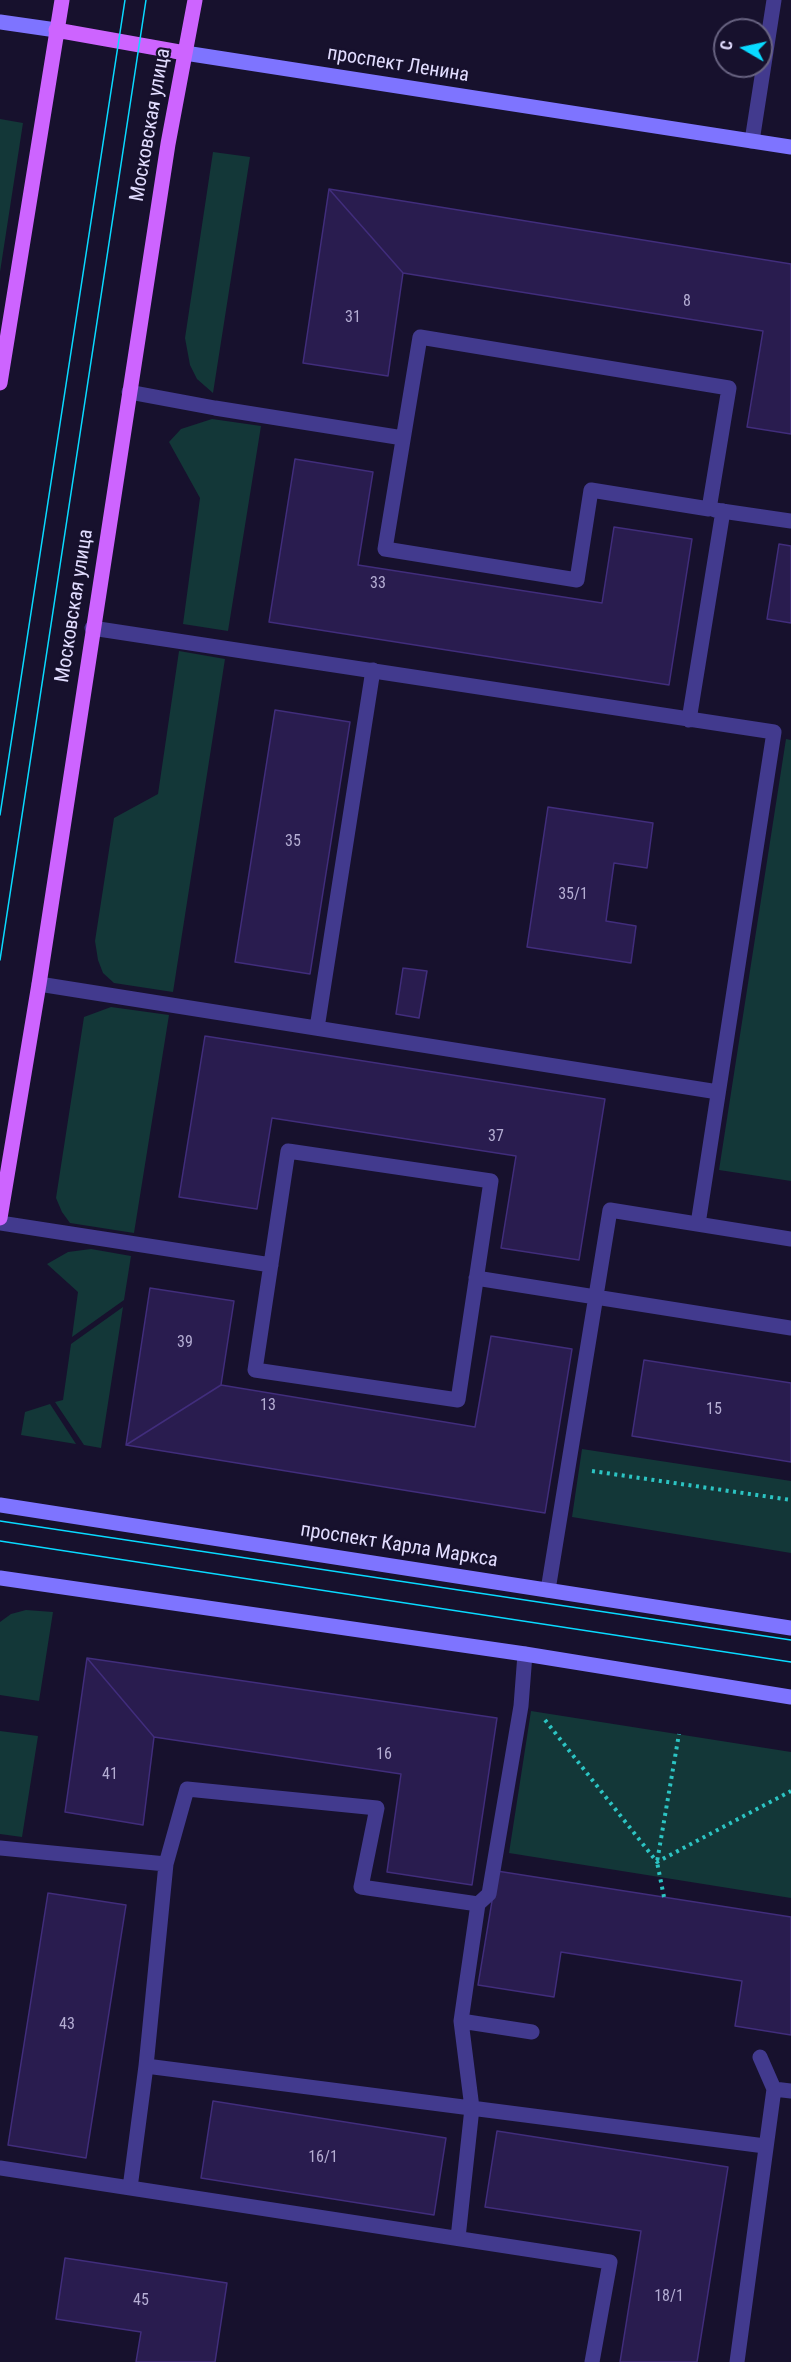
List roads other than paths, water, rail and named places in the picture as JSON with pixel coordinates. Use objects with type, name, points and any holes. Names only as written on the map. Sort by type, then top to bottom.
[{"type":"main road","points":[[0,383],[62,0]]},
{"type":"main road","name":"Московская улица","points":[[0,1218],[39,984],[168,144],[195,0]]},
{"type":"main road","name":"проспект Ленина","points":[[0,22],[791,147]]},
{"type":"main road","name":"проспект Карла Маркса","points":[[0,1505],[791,1628]]},
{"type":"main road","points":[[0,1578],[525,1654],[791,1697]]},
{"type":"lane","points":[[752,141],[774,0]]},
{"type":"lane","points":[[689,720],[716,510],[729,388],[420,338],[385,549],[577,580],[591,490],[716,510],[791,521]]},
{"type":"lane","points":[[129,392],[403,438]]},
{"type":"lane","points":[[92,628],[774,732],[698,1224]]},
{"type":"lane","points":[[316,1028],[373,670]]},
{"type":"lane","points":[[39,984],[718,1092]]},
{"type":"lane","points":[[288,1151],[491,1181],[476,1278],[458,1400],[255,1370],[288,1151]]},
{"type":"lane","points":[[548,1590],[610,1210],[791,1239]]},
{"type":"lane","points":[[0,1224],[271,1265]]},
{"type":"lane","points":[[476,1278],[791,1328]]},
{"type":"lane","points":[[458,2238],[472,2108],[461,2021],[478,1904],[489,1894],[521,1706],[525,1654]]},
{"type":"lane","points":[[130,2188],[146,2066],[166,1864],[187,1789],[377,1808],[361,1887],[478,1904]]},
{"type":"lane","points":[[0,1848],[166,1864]]},
{"type":"lane","points":[[461,2021],[532,2032]]},
{"type":"lane","points":[[737,2362],[774,2089],[760,2057]]},
{"type":"lane","points":[[146,2066],[765,2146]]},
{"type":"lane","points":[[774,2089],[791,2091]]},
{"type":"lane","points":[[0,2168],[610,2262],[592,2362]]},
{"type":"tram line","points":[[0,815],[125,0]]},
{"type":"tram line","points":[[0,960],[146,0]]},
{"type":"tram line","points":[[0,1521],[791,1640]]},
{"type":"tram line","points":[[0,1541],[791,1662]]}]
